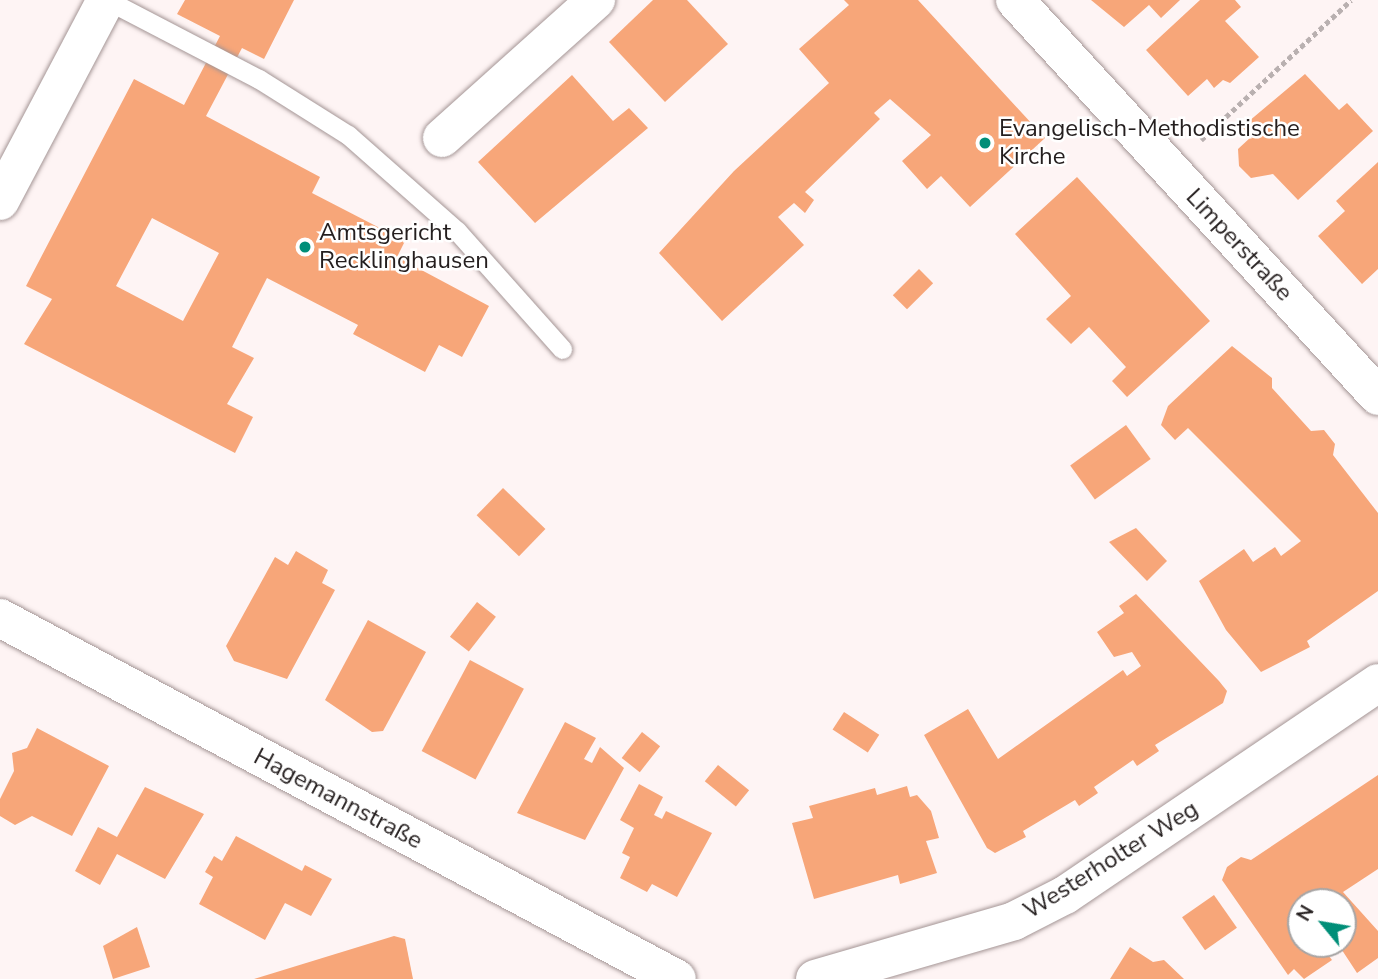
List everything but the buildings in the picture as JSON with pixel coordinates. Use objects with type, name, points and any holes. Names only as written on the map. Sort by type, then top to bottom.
[{"type":"street","points":[[0,201],[107,0]]},
{"type":"street","points":[[442,138],[596,0]]},
{"type":"street","name":"Limperstraße","points":[[1015,0],[1378,397]]},
{"type":"street","name":"Hagemannstraße","points":[[0,618],[677,979]]},
{"type":"street","name":"Westerholter Weg","points":[[816,979],[894,969],[1014,921],[1065,895],[1378,682]]},
{"type":"lane","points":[[107,0],[259,79],[348,135],[457,231],[562,349]]},
{"type":"path","points":[[1169,170],[1352,0]]},
{"type":"place","name":"Evangelisch-Methodistische Kirche","points":[[985,143]]},
{"type":"place","name":"Amtsgericht Recklinghausen","points":[[305,247]]}]
